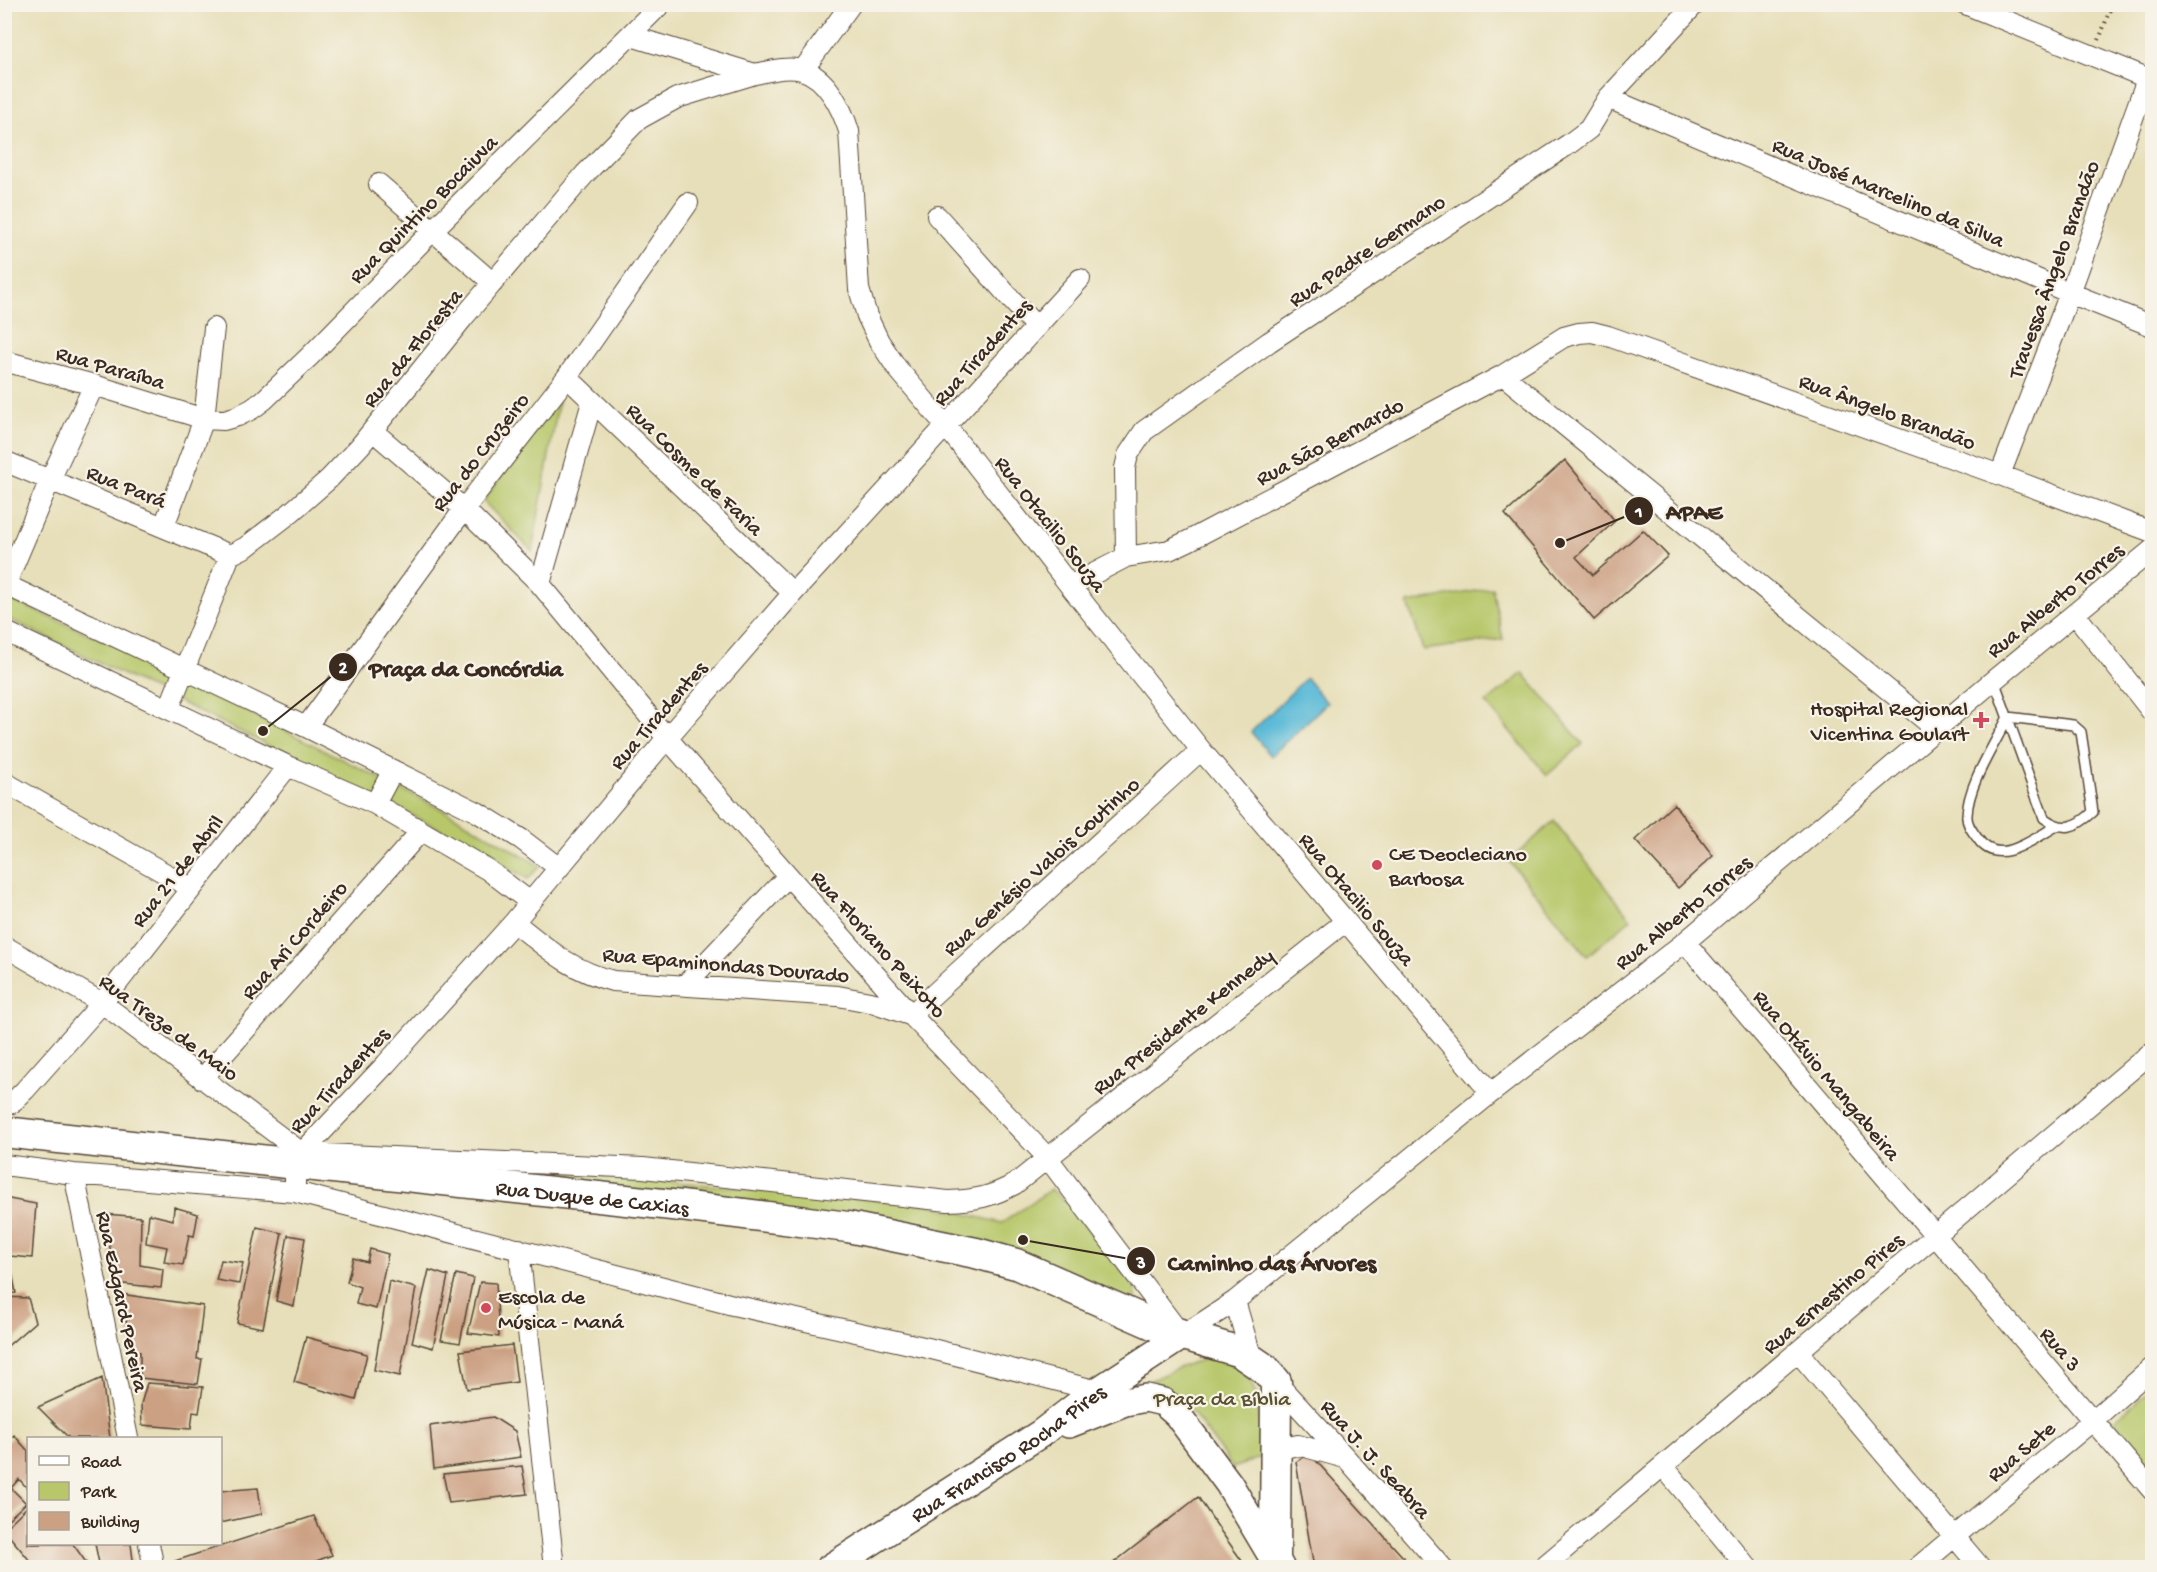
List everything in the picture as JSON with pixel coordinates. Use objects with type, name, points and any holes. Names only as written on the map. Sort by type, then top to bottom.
[{"type":"main road","name":"Rua Duque de Caxias","points":[[4,1132],[298,1169],[681,1206],[848,1227],[976,1253],[1016,1264],[1173,1332],[1226,1347],[1252,1359],[1276,1382]]},
{"type":"main road","points":[[1276,1382],[1277,1564]]},
{"type":"street","name":"Rua Quintino Bocaiuva","points":[[204,419],[224,420],[238,416],[264,400],[661,4]]},
{"type":"street","points":[[631,36],[755,74],[775,69],[803,70],[851,4]]},
{"type":"street","name":"Rua Padre Germano","points":[[1126,557],[1125,468],[1128,455],[1144,431],[1278,336],[1589,129],[1608,98],[1695,4]]},
{"type":"street","points":[[1965,4],[2150,79]]},
{"type":"street","name":"Rua Otacilio Souza","points":[[803,70],[825,86],[844,114],[849,131],[859,289],[867,316],[879,341],[897,368],[946,426],[1201,750],[1491,1093]]},
{"type":"street","name":"Rua da Floresta","points":[[230,555],[246,547],[289,514],[329,479],[374,432],[493,283],[585,174],[639,119],[677,98],[755,74]]},
{"type":"street","name":"Travessa Ângelo Brandão","points":[[2000,475],[2150,79]]},
{"type":"street","name":"Rua José Marcelino da Silva","points":[[1608,98],[2152,326]]},
{"type":"street","points":[[379,184],[493,283]]},
{"type":"street","name":"Rua do Cruzeiro","points":[[306,727],[464,509],[567,376],[688,203]]},
{"type":"street","points":[[937,216],[1036,327]]},
{"type":"street","name":"Rua Tiradentes","points":[[298,1169],[386,1064],[514,922],[667,738],[793,593],[1080,279]]},
{"type":"street","points":[[164,526],[204,419],[214,328]]},
{"type":"street","name":"Rua São Bernardo","points":[[1070,586],[1126,557],[1169,550],[1190,540],[1503,375],[1564,337],[1592,332],[1608,336]]},
{"type":"street","name":"Rua Ângelo Brandão","points":[[1608,336],[2000,475],[2152,532]]},
{"type":"street","name":"Rua Paraíba","points":[[4,361],[204,419]]},
{"type":"street","points":[[1503,375],[1936,729]]},
{"type":"street","name":"Rua Cosme de Faria","points":[[567,376],[793,593]]},
{"type":"street","points":[[93,385],[5,586],[306,727],[477,812],[521,838],[559,868]]},
{"type":"street","points":[[540,584],[592,402]]},
{"type":"street","name":"Rua Floriano Peixoto","points":[[374,432],[464,509],[540,584],[667,738],[788,876],[911,1015],[1047,1157],[1173,1332]]},
{"type":"street","name":"Rua Pará","points":[[4,461],[230,555]]},
{"type":"street","name":"Rua Alberto Torres","points":[[1235,1301],[1491,1093],[1685,942],[1994,680],[2152,550]]},
{"type":"street","points":[[169,708],[230,555]]},
{"type":"street","points":[[2075,614],[2152,712]]},
{"type":"street","points":[[4,631],[288,766],[375,804],[488,870],[530,902]]},
{"type":"street","name":"Rua Genésio Valois Coutinho","points":[[911,1015],[1201,750]]},
{"type":"street","name":"Rua 21 de Abril","points":[[102,1003],[288,766]]},
{"type":"street","points":[[375,804],[393,770]]},
{"type":"street","points":[[4,782],[191,888]]},
{"type":"street","name":"Rua Ari Cordeiro","points":[[202,1079],[421,831]]},
{"type":"street","points":[[685,985],[788,876]]},
{"type":"street","name":"Rua Presidente Kennedy","points":[[1047,1157],[1346,921]]},
{"type":"street","name":"Rua Epaminondas Dourado","points":[[514,922],[560,959],[593,976],[613,981],[838,996],[876,1003],[911,1015]]},
{"type":"street","name":"Rua Otávio Mangabeira","points":[[1685,942],[1935,1236]]},
{"type":"street","name":"Rua Treze de Maio","points":[[4,945],[102,1003],[202,1079],[298,1169]]},
{"type":"street","points":[[4,1105],[12,1102],[25,1090],[102,1003]]},
{"type":"street","name":"Rua Ernestino Pires","points":[[1542,1568],[2152,1052]]},
{"type":"street","name":"Rua Duque de Caxias","points":[[4,1165],[74,1174],[298,1169],[643,1168],[948,1201],[974,1200],[995,1195],[1016,1184],[1047,1157]]},
{"type":"street","name":"Rua Duque de Caxias","points":[[298,1169],[519,1249],[733,1305],[928,1348],[1098,1391]]},
{"type":"street","name":"Rua Edgard Pereira","points":[[74,1174],[128,1437]]},
{"type":"street","name":"Rua 3","points":[[1935,1236],[2152,1490]]},
{"type":"street","points":[[519,1249],[554,1568]]},
{"type":"street","points":[[1235,1301],[1252,1359]]},
{"type":"street","name":"Rua Francisco Rocha Pires","points":[[830,1568],[1040,1434],[1173,1332],[1235,1301]]},
{"type":"street","points":[[1798,1352],[1981,1568]]},
{"type":"street","name":"Rua Sete","points":[[1917,1568],[2152,1368]]},
{"type":"street","name":"Rua J. J. Seabra","points":[[1276,1382],[1443,1568]]},
{"type":"street","points":[[1040,1434],[1125,1402],[1146,1398],[1163,1402],[1177,1414],[1229,1484],[1277,1564]]},
{"type":"street","points":[[1275,1450],[1298,1445],[1347,1459]]},
{"type":"street","points":[[1663,1466],[1748,1568]]},
{"type":"street","points":[[149,1545],[154,1568]]},
{"type":"lane","points":[[1994,680],[2044,818],[2055,826],[2067,827],[2085,820],[2093,812],[2081,732],[2073,725],[2008,717]]},
{"type":"lane","points":[[2008,717],[1972,790],[1967,815],[1968,825],[1980,843],[1995,852],[2003,853],[2021,846],[2055,826]]},
{"type":"path","points":[[2093,57],[2112,4]]},
{"type":"green space","points":[[559,399],[532,551],[483,501]]},
{"type":"green space","points":[[1492,588],[1503,639],[1423,650],[1408,603]]},
{"type":"green space","points":[[4,597],[121,648],[453,815],[540,866],[528,879],[442,830],[5,617]]},
{"type":"green space","points":[[1523,673],[1583,744],[1547,775],[1486,703]]},
{"type":"green space","points":[[1554,821],[1631,919],[1587,956],[1509,861]]},
{"type":"green space","points":[[469,1164],[925,1204],[1002,1223],[1051,1189],[1067,1203],[1135,1287],[1137,1311],[1007,1254],[543,1188]]},
{"type":"green space","name":"Praça da Bíblia","points":[[1218,1357],[1245,1371],[1256,1393],[1264,1456],[1233,1468],[1194,1414],[1169,1388],[1149,1381],[1191,1363]]},
{"type":"green space","points":[[2152,1387],[2152,1466],[2114,1421]]},
{"type":"water","points":[[1306,678],[1327,703],[1271,756],[1251,732]]},
{"type":"building","points":[[1565,460],[1615,521],[1576,557],[1593,575],[1643,530],[1668,556],[1594,620],[1505,514]]},
{"type":"building","points":[[1674,804],[1713,856],[1678,888],[1635,840]]},
{"type":"building","points":[[4,1198],[36,1204],[32,1258],[10,1256],[4,1231]]},
{"type":"building","points":[[174,1207],[198,1214],[194,1236],[189,1235],[183,1265],[164,1262],[167,1247],[146,1243],[149,1214],[173,1220]]},
{"type":"building","points":[[105,1214],[141,1217],[140,1265],[163,1269],[161,1288],[115,1283]]},
{"type":"building","points":[[257,1227],[282,1233],[263,1328],[237,1323]]},
{"type":"building","points":[[288,1235],[305,1238],[294,1306],[276,1301]]},
{"type":"building","points":[[4,1242],[6,1242],[16,1293],[4,1294]]},
{"type":"building","points":[[370,1249],[388,1254],[376,1309],[356,1304],[360,1287],[347,1282],[353,1258],[367,1262]]},
{"type":"building","points":[[221,1260],[243,1263],[239,1284],[216,1280]]},
{"type":"building","points":[[429,1270],[448,1276],[433,1348],[412,1342]]},
{"type":"building","points":[[456,1274],[473,1278],[460,1343],[441,1340]]},
{"type":"building","points":[[389,1281],[416,1288],[400,1376],[374,1370]]},
{"type":"building","name":"Escola de Música - Maná","points":[[480,1282],[496,1283],[499,1337],[468,1333]]},
{"type":"building","points":[[120,1294],[203,1306],[197,1359],[202,1359],[198,1384],[140,1378],[140,1352],[133,1351]]},
{"type":"building","points":[[4,1297],[28,1298],[35,1322],[4,1349]]},
{"type":"building","points":[[306,1337],[367,1354],[356,1400],[294,1382]]},
{"type":"building","points":[[512,1345],[517,1382],[467,1389],[460,1351]]},
{"type":"building","points":[[102,1378],[110,1437],[68,1437],[38,1407]]},
{"type":"building","points":[[147,1383],[203,1387],[199,1413],[193,1412],[191,1429],[142,1425],[141,1404]]},
{"type":"building","points":[[493,1417],[515,1431],[521,1457],[434,1469],[430,1426]]},
{"type":"building","points":[[14,1435],[27,1450],[27,1488],[19,1479],[11,1488],[26,1503],[6,1521],[4,1519],[4,1445]]},
{"type":"building","points":[[1309,1453],[1413,1568],[1314,1568],[1296,1462]]},
{"type":"building","points":[[522,1466],[527,1494],[449,1503],[443,1474]]},
{"type":"building","points":[[258,1488],[262,1514],[222,1523],[222,1491]]},
{"type":"building","points":[[1198,1497],[1247,1568],[1107,1568]]},
{"type":"building","points":[[27,1507],[27,1545],[74,1545],[90,1568],[25,1568],[31,1562],[5,1531],[5,1528]]},
{"type":"building","points":[[314,1516],[332,1555],[298,1568],[177,1568],[175,1561]]},
{"type":"building","points":[[95,1545],[131,1545],[134,1568],[100,1568]]},
{"type":"place","name":"APAE","points":[[1560,543]]},
{"type":"place","name":"Hospital Regional Vicentina Goulart","points":[[1981,720]]},
{"type":"place","name":"Praça da Concórdia","points":[[263,731]]},
{"type":"place","name":"CE Deocleciano Barbosa","points":[[1377,865]]},
{"type":"place","name":"Caminho das Árvores","points":[[1023,1240]]},
{"type":"place","name":"Escola de Música - Maná","points":[[486,1308]]}]
